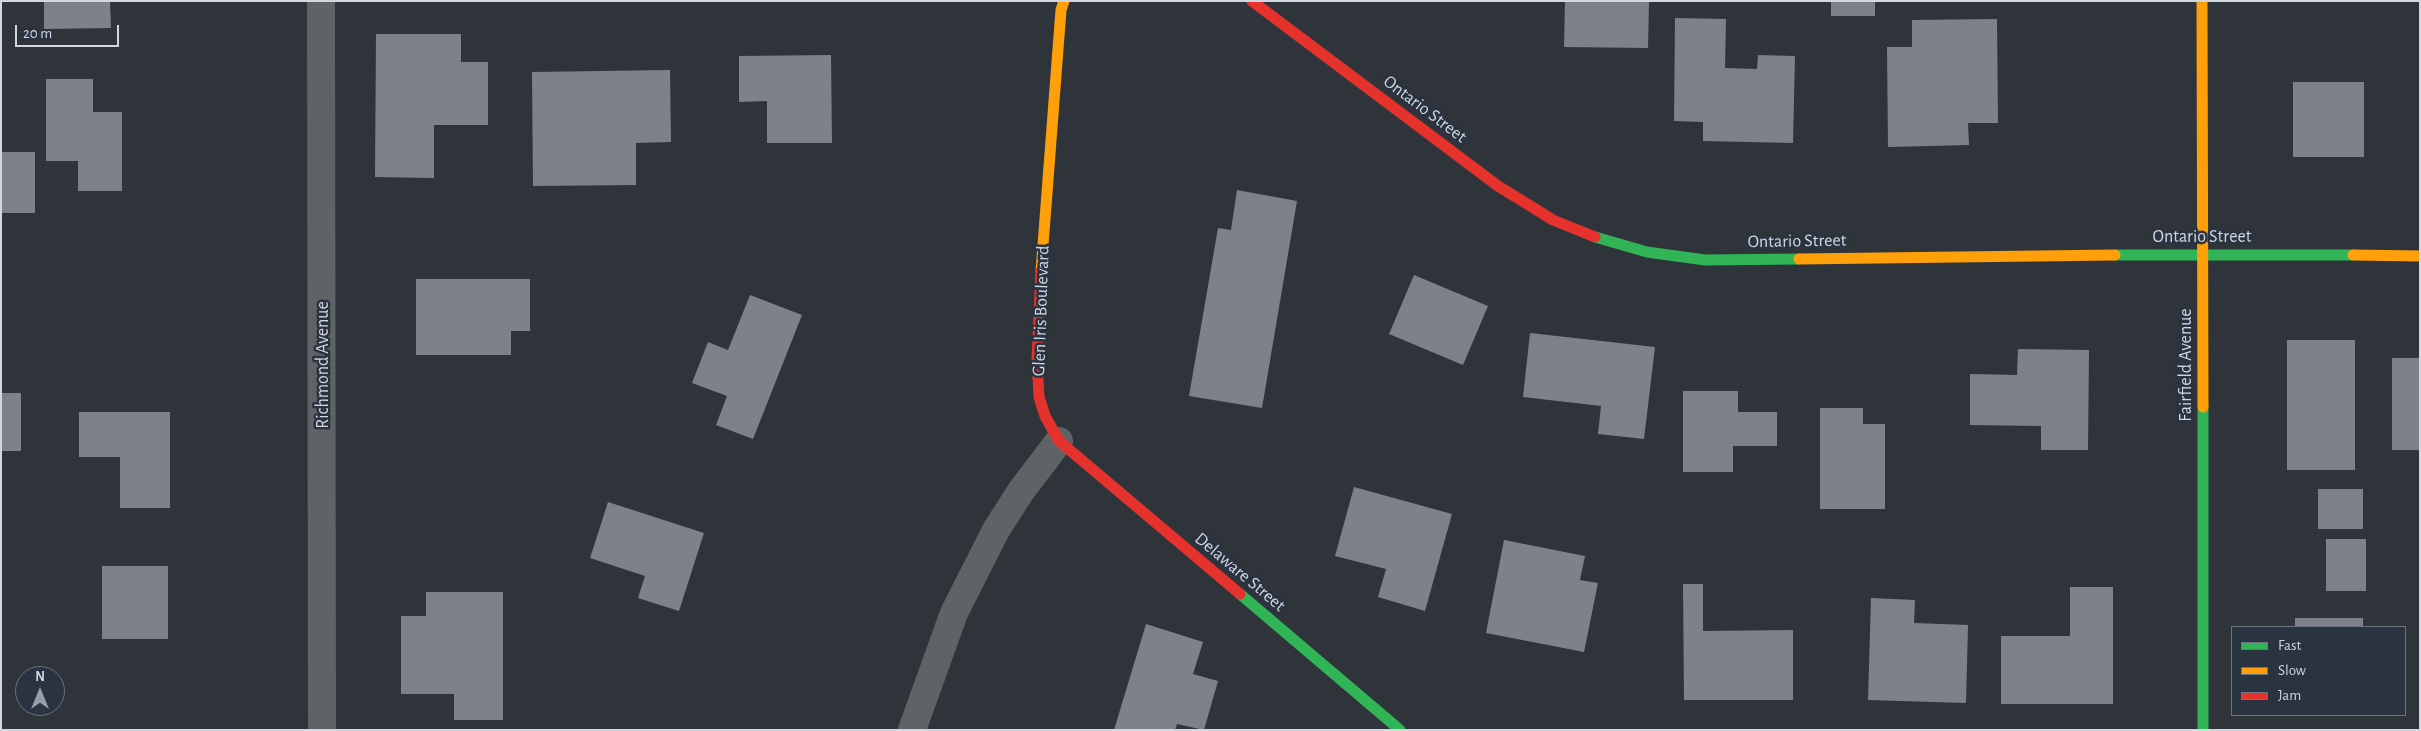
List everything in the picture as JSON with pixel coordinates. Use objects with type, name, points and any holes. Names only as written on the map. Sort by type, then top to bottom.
[{"type":"street","name":"Richmond Avenue","points":[[321,1],[322,730]]},
{"type":"street","name":"Glen Iris Boulevard","points":[[1059,440],[1045,416],[1042,406],[1036,360],[1044,222],[1061,10],[1064,1]]},
{"type":"street","name":"Ontario Street","points":[[1252,1],[1498,186],[1553,220],[1583,234],[1647,252],[1705,260],[2204,254],[2420,256]]},
{"type":"street","name":"Fairfield Avenue","points":[[2202,1],[2204,254],[2203,730]]},
{"type":"street","points":[[912,730],[954,613],[996,530],[1020,491],[1059,440]]},
{"type":"street","name":"Delaware Street","points":[[1059,440],[1400,730]]},
{"type":"building","points":[[44,1],[110,1],[111,28],[44,29]]},
{"type":"building","points":[[1565,1],[1649,1],[1648,48],[1564,47]]},
{"type":"building","points":[[1831,1],[1875,1],[1875,16],[1831,16]]},
{"type":"building","points":[[1675,18],[1726,19],[1725,68],[1757,69],[1758,55],[1795,56],[1793,143],[1703,141],[1703,122],[1674,121]]},
{"type":"building","points":[[1997,19],[1998,123],[1968,123],[1969,145],[1888,147],[1887,47],[1912,47],[1912,20]]},
{"type":"building","points":[[376,34],[461,34],[461,62],[488,62],[488,125],[434,125],[434,178],[375,177]]},
{"type":"building","points":[[831,55],[832,143],[767,143],[767,101],[739,102],[739,56]]},
{"type":"building","points":[[670,70],[671,142],[636,143],[636,185],[533,186],[532,72]]},
{"type":"building","points":[[46,79],[93,79],[93,112],[122,112],[122,191],[78,191],[78,161],[46,161]]},
{"type":"building","points":[[2293,82],[2364,82],[2364,157],[2293,157]]},
{"type":"building","points":[[1,152],[35,152],[35,213],[1,213]]},
{"type":"building","points":[[1237,190],[1297,201],[1262,408],[1189,396],[1218,228],[1231,230]]},
{"type":"building","points":[[1414,275],[1488,306],[1463,365],[1389,334]]},
{"type":"building","points":[[416,279],[530,279],[530,331],[511,331],[511,355],[416,355]]},
{"type":"building","points":[[750,295],[802,315],[753,439],[716,425],[727,396],[692,383],[708,342],[728,350]]},
{"type":"building","points":[[1530,333],[1655,347],[1644,439],[1598,434],[1601,406],[1523,397]]},
{"type":"building","points":[[2287,340],[2355,340],[2355,470],[2287,470]]},
{"type":"building","points":[[2018,349],[2089,350],[2088,450],[2041,450],[2041,426],[1970,425],[1970,374],[2017,375]]},
{"type":"building","points":[[2392,358],[2420,358],[2420,450],[2392,450]]},
{"type":"building","points":[[1683,391],[1738,391],[1738,412],[1777,412],[1777,446],[1733,446],[1733,472],[1683,472]]},
{"type":"building","points":[[1,393],[21,393],[21,451],[1,451]]},
{"type":"building","points":[[1820,408],[1863,408],[1863,424],[1885,424],[1885,509],[1820,509]]},
{"type":"building","points":[[79,412],[170,412],[170,508],[120,508],[120,457],[79,457]]},
{"type":"building","points":[[1354,487],[1452,514],[1425,611],[1378,597],[1386,569],[1335,556]]},
{"type":"building","points":[[2318,489],[2363,489],[2363,529],[2318,529]]},
{"type":"building","points":[[608,502],[704,533],[679,611],[638,598],[645,576],[590,558]]},
{"type":"building","points":[[2326,539],[2366,539],[2366,591],[2326,591]]},
{"type":"building","points":[[1504,540],[1585,556],[1580,580],[1598,583],[1584,652],[1486,633]]},
{"type":"building","points":[[102,566],[168,566],[168,639],[102,639]]},
{"type":"building","points":[[1683,584],[1703,584],[1703,631],[1793,630],[1793,700],[1684,700]]},
{"type":"building","points":[[2070,587],[2113,587],[2113,704],[2001,704],[2001,636],[2070,636]]},
{"type":"building","points":[[426,592],[503,592],[503,720],[454,720],[454,694],[401,694],[401,616],[426,616]]},
{"type":"building","points":[[1871,598],[1915,600],[1914,623],[1968,625],[1966,703],[1868,700]]},
{"type":"building","points":[[2295,618],[2363,618],[2363,626],[2295,626]]},
{"type":"building","points":[[1146,624],[1203,642],[1193,674],[1218,681],[1204,730],[1177,724],[1175,730],[1114,730]]},
{"type":"traffic: fast","points":[[1595,237],[1647,252],[1705,260],[1799,259]]},
{"type":"traffic: fast","points":[[2115,255],[2353,255]]},
{"type":"traffic: fast","points":[[2203,407],[2203,730]]},
{"type":"traffic: fast","points":[[1240,594],[1400,730]]},
{"type":"traffic: slow","points":[[1041,271],[1061,10],[1064,1]]},
{"type":"traffic: slow","points":[[2202,1],[2203,407]]},
{"type":"traffic: slow","points":[[1799,259],[2115,255]]},
{"type":"traffic: slow","points":[[2353,255],[2420,256]]},
{"type":"traffic: jam","points":[[1252,1],[1498,186],[1553,220],[1595,237]]},
{"type":"traffic: jam","points":[[1041,271],[1037,360],[1039,397],[1045,416],[1059,441],[1240,594]]}]
